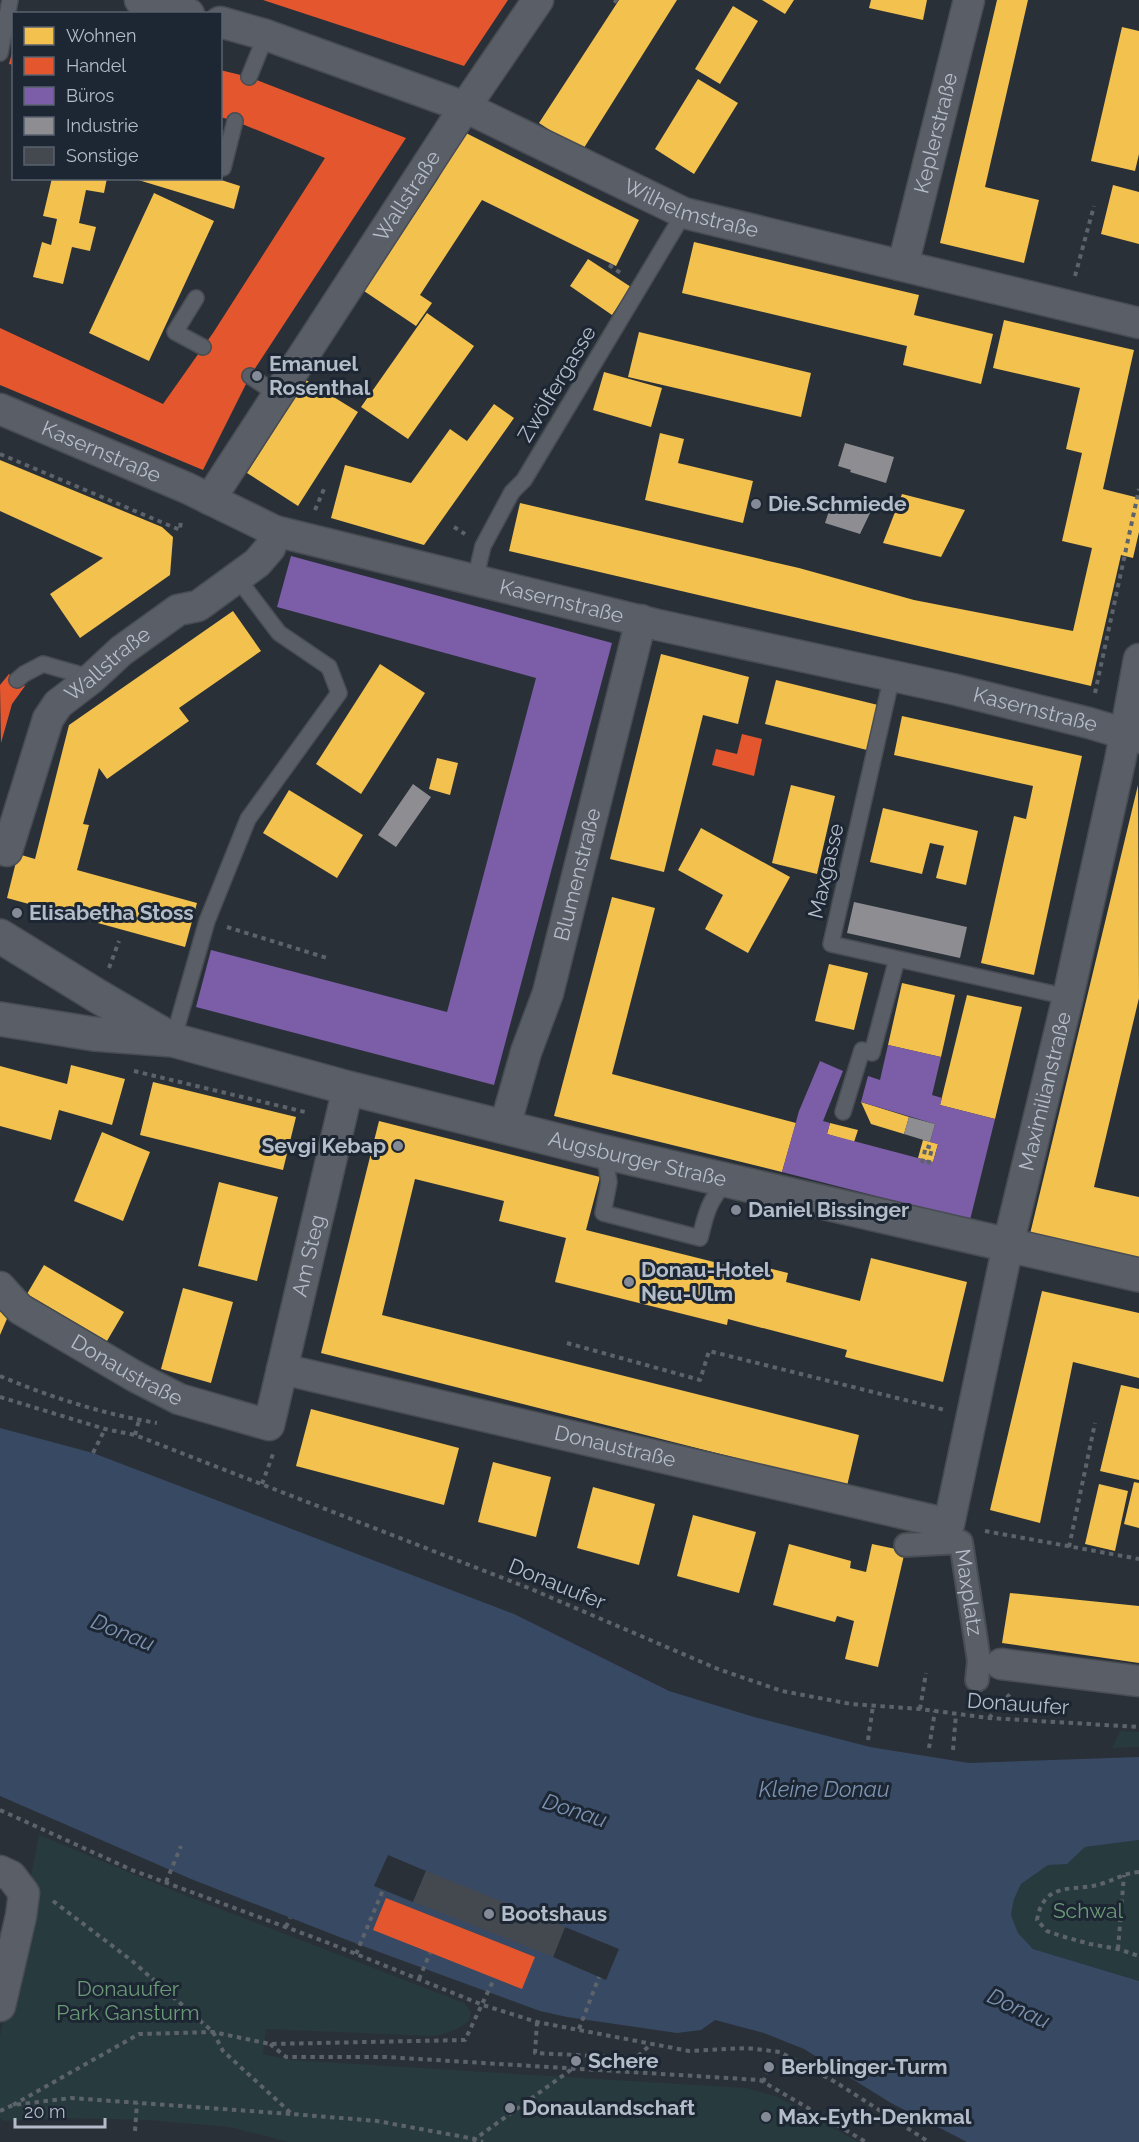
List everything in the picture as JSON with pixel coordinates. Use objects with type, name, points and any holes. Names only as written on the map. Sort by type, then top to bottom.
[{"type":"street","points":[[140,0],[182,12]]},
{"type":"street","name":"Wallstraße","points":[[209,499],[465,107],[538,0]]},
{"type":"street","name":"Keplerstraße","points":[[903,265],[969,0]]},
{"type":"street","name":"Wilhelmstraße","points":[[222,23],[266,35],[465,107],[684,213],[1139,323]]},
{"type":"street","name":"Kasernstraße","points":[[0,409],[209,499],[275,531],[641,620],[1077,720],[1132,736]]},
{"type":"street","name":"Wallstraße","points":[[7,851],[48,720],[58,704],[122,651],[178,610],[198,606],[238,579],[270,548],[275,531]]},
{"type":"street","name":"Blumenstraße","points":[[505,1126],[526,1052],[548,993],[641,620]]},
{"type":"street","name":"Maximilianstraße","points":[[949,1524],[1008,1245],[1132,736],[1139,658]]},
{"type":"street","name":"Augsburger Straße","points":[[0,936],[173,1040]]},
{"type":"street","name":"Augsburger Straße","points":[[0,1019],[94,1034],[173,1040],[348,1088],[604,1152],[1139,1275]]},
{"type":"street","name":"Am Steg","points":[[269,1425],[348,1088]]},
{"type":"street","name":"Donaustraße","points":[[0,1287],[20,1309],[136,1377],[179,1399],[269,1425]]},
{"type":"street","name":"Donaustraße","points":[[282,1369],[949,1524]]},
{"type":"street","name":"Maxplatz","points":[[906,1545],[961,1542],[988,1667]]},
{"type":"street","points":[[988,1667],[1139,1681]]},
{"type":"street","points":[[0,2006],[21,1916],[12,1880]]},
{"type":"lane","points":[[0,53],[10,0]]},
{"type":"lane","points":[[249,76],[266,35]]},
{"type":"lane","points":[[225,169],[235,121]]},
{"type":"lane","name":"Zwölfergasse","points":[[475,580],[483,546],[512,492],[524,480],[684,213]]},
{"type":"lane","points":[[196,298],[175,332],[203,347]]},
{"type":"lane","points":[[250,376],[278,395]]},
{"type":"lane","points":[[173,1040],[207,921],[248,819],[339,693],[329,667],[279,633],[238,579]]},
{"type":"lane","points":[[17,680],[43,664],[92,678]]},
{"type":"lane","name":"Maxgasse","points":[[892,676],[831,944],[1068,997]]},
{"type":"lane","points":[[843,1112],[862,1050],[872,1053],[897,959]]},
{"type":"lane","points":[[604,1152],[609,1182],[603,1213],[700,1238],[708,1207],[715,1194],[728,1180]]},
{"type":"path","points":[[1067,306],[1094,206]]},
{"type":"path","points":[[0,454],[180,530]]},
{"type":"path","points":[[1125,556],[1139,489]]},
{"type":"path","points":[[207,921],[327,958]]},
{"type":"path","points":[[107,974],[119,940]]},
{"type":"path","points":[[133,1071],[341,1120]]},
{"type":"path","points":[[922,1163],[926,1146],[932,1148],[928,1165]]},
{"type":"path","points":[[567,1343],[700,1380],[709,1352],[972,1417]]},
{"type":"path","points":[[0,1376],[46,1395],[139,1420],[135,1435]]},
{"type":"path","name":"Donauufer","points":[[0,1397],[105,1429],[135,1435],[531,1589],[718,1669],[782,1691],[851,1704],[920,1709],[989,1718],[1139,1727]]},
{"type":"path","points":[[1069,1547],[1095,1423]]},
{"type":"path","points":[[93,1453],[105,1429]]},
{"type":"path","points":[[262,1484],[273,1456]]},
{"type":"path","points":[[949,1524],[1139,1559]]},
{"type":"path","points":[[920,1709],[926,1673]]},
{"type":"path","points":[[868,1740],[873,1706]]},
{"type":"path","points":[[929,1748],[934,1712]]},
{"type":"path","points":[[953,1750],[956,1714]]},
{"type":"path","points":[[0,1810],[132,1870],[286,1927],[483,2005],[537,2022],[688,2051],[747,2048],[780,2052],[837,2083],[929,2142]]},
{"type":"path","points":[[166,1882],[181,1846]]},
{"type":"path","points":[[1139,1872],[1124,1874],[1102,1884],[1056,1892],[1044,1900],[1037,1920],[1047,1931],[1060,1936],[1118,1948],[1139,1956]]},
{"type":"path","points":[[1118,1948],[1124,1874]]},
{"type":"path","points":[[12,1880],[51,1900],[131,1960],[213,2032],[223,2051],[292,2114]]},
{"type":"path","points":[[356,1954],[383,1890]]},
{"type":"path","points":[[286,1927],[290,1918]]},
{"type":"path","points":[[419,1979],[430,1953]]},
{"type":"path","points":[[579,2029],[599,1977]]},
{"type":"path","points":[[0,2111],[139,2034],[213,2032],[270,2044],[465,2040],[494,1979]]},
{"type":"path","points":[[537,2022],[535,2053],[636,2058],[651,2043]]},
{"type":"path","points":[[270,2044],[286,2057],[387,2057],[759,2080],[866,2142]]},
{"type":"path","points":[[763,2082],[769,2067]]},
{"type":"path","points":[[474,2140],[573,2069]]},
{"type":"path","points":[[13,2105],[71,2098],[292,2114],[377,2121],[483,2142]]},
{"type":"path","points":[[135,2131],[137,2103]]},
{"type":"green space","points":[[1120,1731],[1139,1732],[1139,1747],[1112,1748]]},
{"type":"green space","name":"Donauufer Park Gansturm","points":[[39,1835],[184,1895],[464,2003],[471,2012],[469,2021],[460,2027],[432,2036],[266,2029],[263,2054],[290,2060],[746,2088],[778,2097],[858,2142],[289,2142],[229,2127],[148,2120],[60,2118],[4,2121],[0,2118],[0,2036]]},
{"type":"green space","name":"Schwal","points":[[1139,1840],[1139,1981],[1033,1949],[1018,1933],[1011,1915],[1014,1899],[1021,1884],[1048,1865],[1067,1863],[1085,1847]]},
{"type":"water","points":[[0,1428],[93,1453],[514,1614],[669,1691],[754,1717],[870,1747],[969,1763],[1139,1757],[1139,1840],[1085,1847],[1067,1864],[1048,1865],[1021,1884],[1014,1899],[1011,1915],[1018,1933],[1033,1949],[1139,1981],[1139,2142],[967,2142],[891,2103],[804,2049],[764,2033],[715,2020],[701,2030],[677,2033],[540,2011],[360,1945],[191,1879],[0,1796]]},
{"type":"pier","points":[[388,1855],[426,1871],[413,1902],[374,1886]]},
{"type":"pier","points":[[565,1927],[619,1949],[606,1980],[553,1957]]},
{"type":"building: Wohnen","points":[[619,0],[677,0],[582,151],[539,123]]},
{"type":"building: Wohnen","points":[[762,0],[794,0],[785,14]]},
{"type":"building: Wohnen","points":[[871,0],[927,0],[923,20],[869,8]]},
{"type":"building: Wohnen","points":[[997,0],[1028,0],[985,187],[1039,200],[1024,263],[940,243]]},
{"type":"building: Wohnen","points":[[733,6],[758,21],[720,84],[695,69]]},
{"type":"building: Wohnen","points":[[1122,27],[1139,31],[1139,154],[1135,171],[1091,161]]},
{"type":"building: Wohnen","points":[[698,79],[738,103],[694,174],[655,149]]},
{"type":"building: Wohnen","points":[[462,131],[639,220],[616,266],[482,200],[420,295],[432,303],[416,326],[364,291],[438,179]]},
{"type":"building: Wohnen","points":[[52,180],[107,180],[104,193],[86,190],[79,223],[96,227],[90,251],[72,247],[63,284],[33,277],[42,242],[51,245],[57,219],[43,216]]},
{"type":"building: Wohnen","points":[[138,180],[221,180],[240,186],[234,209]]},
{"type":"building: Wohnen","points":[[1113,185],[1139,192],[1139,244],[1101,234]]},
{"type":"building: Wohnen","points":[[154,193],[214,221],[149,361],[89,333]]},
{"type":"building: Wohnen","points":[[694,242],[919,295],[914,315],[993,334],[981,384],[903,365],[907,346],[682,293]]},
{"type":"building: Wohnen","points":[[588,259],[631,287],[612,315],[570,286]]},
{"type":"building: Wohnen","points":[[427,313],[474,346],[408,439],[361,407]]},
{"type":"building: Wohnen","points":[[1004,320],[1134,350],[1103,489],[1139,498],[1139,532],[1133,558],[1121,555],[1091,686],[509,551],[520,503],[799,568],[914,600],[1073,631],[1092,548],[1062,541],[1082,453],[1066,449],[1080,388],[993,368]]},
{"type":"building: Wohnen","points":[[639,332],[811,373],[801,417],[628,377]]},
{"type":"building: Wohnen","points":[[604,372],[662,388],[651,427],[593,410]]},
{"type":"building: Wohnen","points":[[306,380],[358,412],[298,506],[247,473]]},
{"type":"building: Wohnen","points":[[494,404],[514,418],[424,545],[331,518],[345,465],[411,483],[450,429],[467,441]]},
{"type":"building: Wohnen","points":[[660,433],[684,439],[678,463],[753,481],[743,523],[645,500]]},
{"type":"building: Wohnen","points":[[0,460],[162,527],[173,537],[170,575],[80,638],[50,594],[103,558],[0,511]]},
{"type":"building: Wohnen","points":[[902,494],[965,510],[941,557],[883,543]]},
{"type":"building: Wohnen","points":[[233,611],[261,651],[179,708],[189,721],[107,779],[99,768],[83,824],[89,825],[77,870],[197,903],[185,947],[7,898],[18,854],[35,859],[69,725]]},
{"type":"building: Wohnen","points":[[661,654],[749,677],[738,724],[703,715],[664,872],[610,859]]},
{"type":"building: Wohnen","points":[[380,664],[425,693],[361,794],[316,764]]},
{"type":"building: Wohnen","points":[[776,680],[878,705],[867,750],[765,724]]},
{"type":"building: Wohnen","points":[[902,716],[1082,756],[1034,975],[981,963],[1014,816],[1026,819],[1033,786],[894,755]]},
{"type":"building: Wohnen","points":[[437,758],[458,763],[450,795],[429,789]]},
{"type":"building: Wohnen","points":[[791,785],[835,796],[817,874],[772,863]]},
{"type":"building: Wohnen","points":[[1138,785],[1139,998],[1094,1187],[1139,1197],[1139,1260],[1030,1234]]},
{"type":"building: Wohnen","points":[[289,790],[363,835],[337,878],[263,833]]},
{"type":"building: Wohnen","points":[[883,808],[978,831],[966,885],[936,878],[944,846],[930,843],[922,874],[870,862]]},
{"type":"building: Wohnen","points":[[701,828],[790,877],[748,953],[705,929],[723,895],[678,870]]},
{"type":"building: Wohnen","points":[[612,897],[655,908],[612,1074],[796,1123],[782,1172],[554,1116]]},
{"type":"building: Wohnen","points":[[829,964],[868,973],[854,1030],[815,1021]]},
{"type":"building: Wohnen","points":[[902,983],[955,995],[941,1057],[888,1045]]},
{"type":"building: Wohnen","points":[[967,995],[1022,1007],[995,1119],[940,1105]]},
{"type":"building: Wohnen","points":[[71,1065],[125,1079],[112,1125],[59,1110],[51,1140],[0,1126],[0,1066],[67,1084]]},
{"type":"building: Wohnen","points":[[153,1082],[296,1117],[283,1170],[140,1135]]},
{"type":"building: Wohnen","points":[[861,1102],[909,1117],[904,1134],[871,1124]]},
{"type":"building: Wohnen","points":[[379,1121],[600,1177],[586,1230],[762,1274],[764,1267],[788,1273],[786,1282],[860,1301],[871,1258],[967,1282],[943,1382],[845,1357],[847,1350],[728,1319],[727,1325],[555,1282],[566,1238],[499,1221],[504,1201],[415,1179],[382,1315],[859,1435],[847,1486],[321,1353]]},
{"type":"building: Wohnen","points":[[830,1123],[858,1130],[854,1142],[827,1134]]},
{"type":"building: Wohnen","points":[[102,1132],[150,1152],[123,1221],[74,1201]]},
{"type":"building: Wohnen","points":[[923,1140],[938,1144],[933,1162],[918,1158]]},
{"type":"building: Wohnen","points":[[219,1182],[278,1197],[257,1281],[198,1266]]},
{"type":"building: Wohnen","points":[[44,1265],[124,1312],[107,1341],[27,1294]]},
{"type":"building: Wohnen","points":[[183,1288],[233,1302],[211,1383],[161,1369]]},
{"type":"building: Wohnen","points":[[1042,1291],[1139,1313],[1139,1378],[1073,1362],[1040,1523],[990,1510]]},
{"type":"building: Wohnen","points":[[0,1311],[9,1314],[0,1335]]},
{"type":"building: Wohnen","points":[[1121,1385],[1139,1389],[1139,1480],[1100,1471]]},
{"type":"building: Wohnen","points":[[311,1409],[459,1448],[444,1505],[296,1466]]},
{"type":"building: Wohnen","points":[[493,1462],[551,1477],[536,1537],[478,1522]]},
{"type":"building: Wohnen","points":[[1134,1482],[1139,1483],[1139,1528],[1124,1524]]},
{"type":"building: Wohnen","points":[[1099,1484],[1128,1491],[1115,1551],[1085,1544]]},
{"type":"building: Wohnen","points":[[593,1487],[655,1504],[639,1565],[577,1548]]},
{"type":"building: Wohnen","points":[[693,1515],[756,1532],[739,1593],[677,1576]]},
{"type":"building: Wohnen","points":[[789,1544],[851,1561],[850,1568],[866,1572],[872,1544],[905,1551],[878,1667],[845,1659],[854,1621],[837,1616],[835,1622],[773,1605]]},
{"type":"building: Wohnen","points":[[1010,1593],[1139,1606],[1139,1663],[1002,1643]]},
{"type":"building: Handel","points":[[263,0],[508,0],[464,66]]},
{"type":"building: Handel","points":[[222,70],[249,77],[406,138],[250,376],[203,470],[0,385],[0,328],[163,404],[213,333],[325,158],[222,118]]},
{"type":"building: Handel","points":[[9,674],[25,686],[12,704],[1,743],[0,685]]},
{"type":"building: Handel","points":[[742,734],[762,739],[754,776],[712,765],[716,749],[737,754]]},
{"type":"building: Handel","points":[[386,1898],[535,1957],[522,1989],[373,1930]]},
{"type":"building: Büros","points":[[291,556],[612,643],[494,1085],[196,1007],[211,950],[447,1012],[536,678],[277,607]]},
{"type":"building: Büros","points":[[888,1045],[941,1057],[932,1095],[942,1098],[940,1105],[995,1119],[970,1220],[782,1172],[799,1111],[820,1061],[843,1071],[823,1121],[830,1123],[827,1134],[933,1162],[938,1144],[930,1142],[935,1124],[861,1102],[868,1076],[880,1080]]},
{"type":"building: Industrie","points":[[845,443],[894,457],[886,483],[838,466]]},
{"type":"building: Industrie","points":[[833,499],[871,511],[860,534],[825,523]]},
{"type":"building: Industrie","points":[[413,784],[431,797],[396,847],[378,835]]},
{"type":"building: Industrie","points":[[854,902],[967,927],[960,958],[847,933]]},
{"type":"building: Industrie","points":[[909,1117],[935,1124],[930,1142],[904,1134]]},
{"type":"building: Sonstige","name":"Bootshaus","points":[[426,1871],[565,1927],[553,1957],[413,1902]]},
{"type":"place","name":"Emanuel Rosenthal","points":[[257,376]]},
{"type":"place","name":"Die.Schmiede","points":[[756,504]]},
{"type":"place","name":"Elisabetha Stoss","points":[[17,913]]},
{"type":"place","name":"Sevgi Kebap","points":[[398,1146]]},
{"type":"place","name":"Daniel Bissinger","points":[[736,1210]]},
{"type":"place","name":"Donau-Hotel Neu-Ulm","points":[[629,1282]]},
{"type":"place","name":"Bootshaus","points":[[489,1914]]},
{"type":"place","name":"Schere","points":[[576,2061]]},
{"type":"place","name":"Berblinger-Turm","points":[[769,2067]]},
{"type":"place","name":"Donaulandschaft","points":[[510,2108]]},
{"type":"place","name":"Max-Eyth-Denkmal","points":[[766,2117]]},
{"type":"water label","name":"Donau","points":[[123,1632]]},
{"type":"water label","name":"Kleine Donau","points":[[824,1789]]},
{"type":"water label","name":"Donau","points":[[575,1810]]},
{"type":"water label","name":"Donau","points":[[1019,2008]]}]
